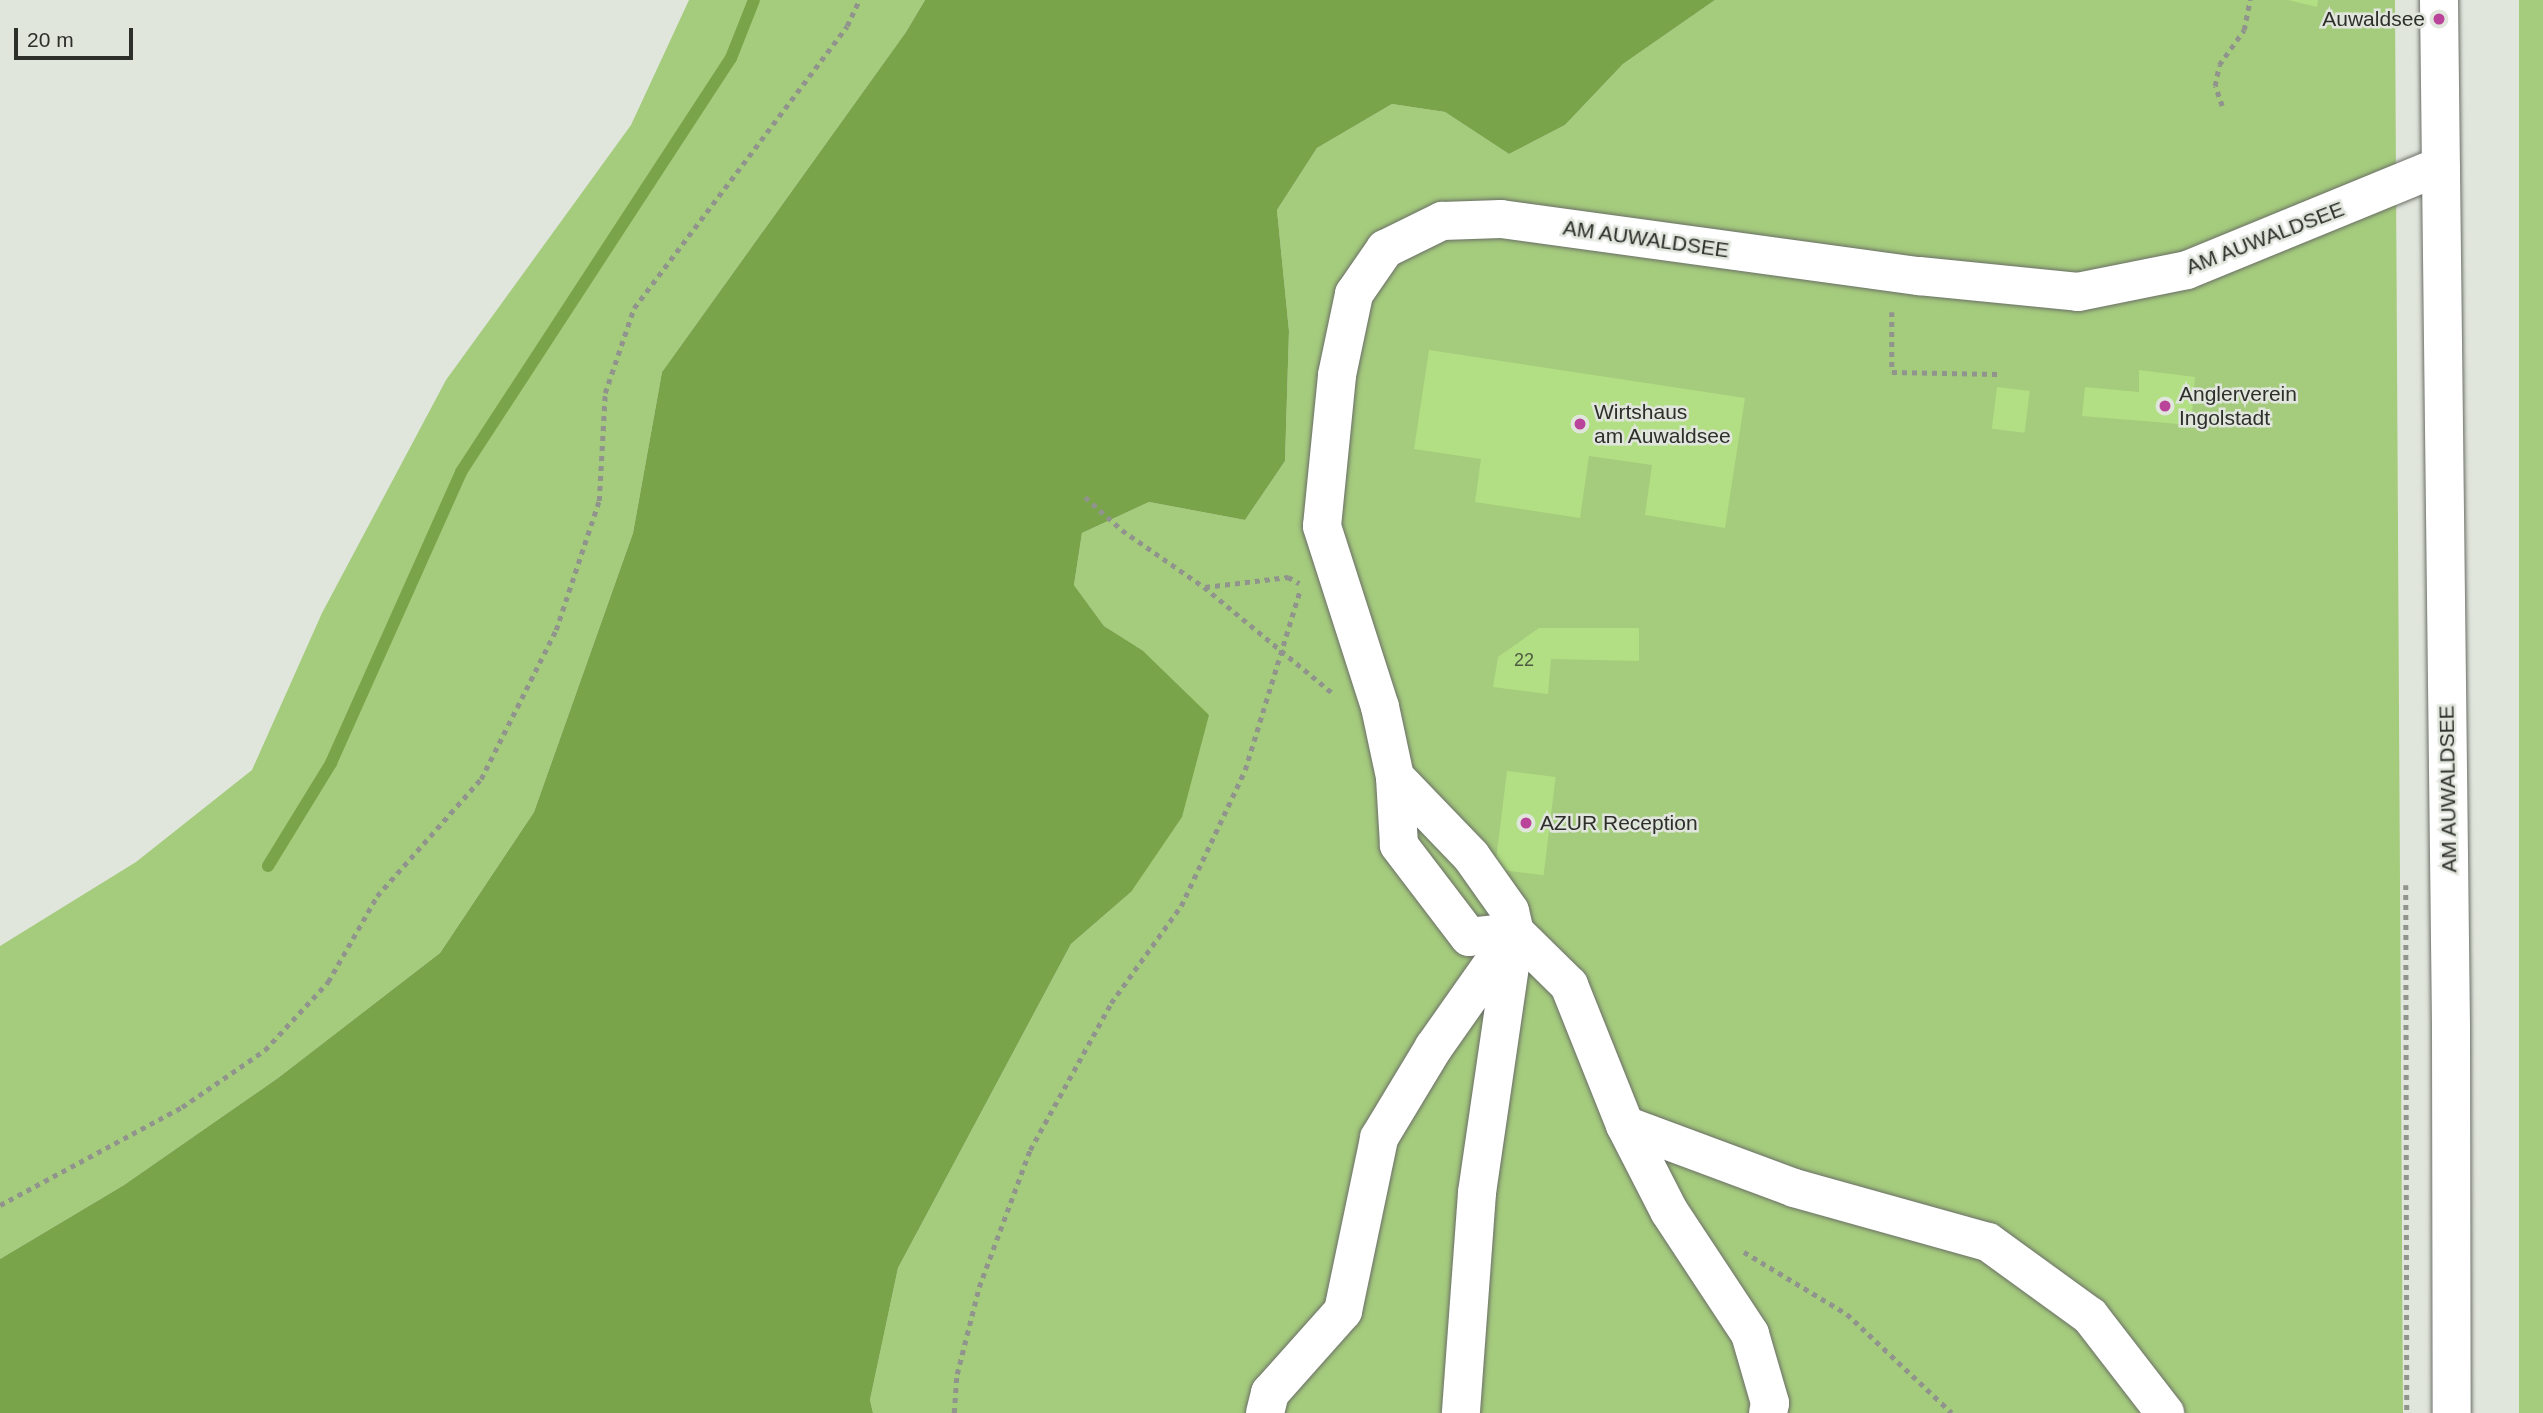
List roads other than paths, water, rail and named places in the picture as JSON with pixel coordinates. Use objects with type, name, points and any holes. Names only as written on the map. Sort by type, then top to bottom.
[{"type":"street","name":"AM AUWALDSEE","points":[[2439,0],[2451,1045],[2452,1413]]},
{"type":"street","name":"AM AUWALDSEE","points":[[1513,921],[1469,937],[1399,845],[1395,777],[1380,707],[1322,526],[1338,375],[1354,295],[1385,248],[1442,221],[1501,219],[1892,272],[2078,292],[2187,270],[2440,166]]},
{"type":"street","points":[[1395,777],[1471,856],[1513,921],[1569,985],[1625,1125],[1669,1211],[1750,1334],[1770,1403],[1768,1413]]},
{"type":"street","points":[[1265,1413],[1270,1393],[1343,1311],[1379,1138],[1513,921]]},
{"type":"street","points":[[1461,1413],[1477,1193],[1513,921]]},
{"type":"street","points":[[1625,1125],[1794,1188],[1988,1242],[2090,1316],[2165,1413]]},
{"type":"waterway","points":[[268,866],[331,763],[461,472],[731,58],[754,0]]},
{"type":"place","name":"Auwaldsee","points":[[2439,19]]},
{"type":"place","name":"Anglerverein Ingolstadt","points":[[2165,406]]},
{"type":"place","name":"Wirtshaus am Auwaldsee","points":[[1580,424]]},
{"type":"place","name":"AZUR Reception","points":[[1526,823]]}]
